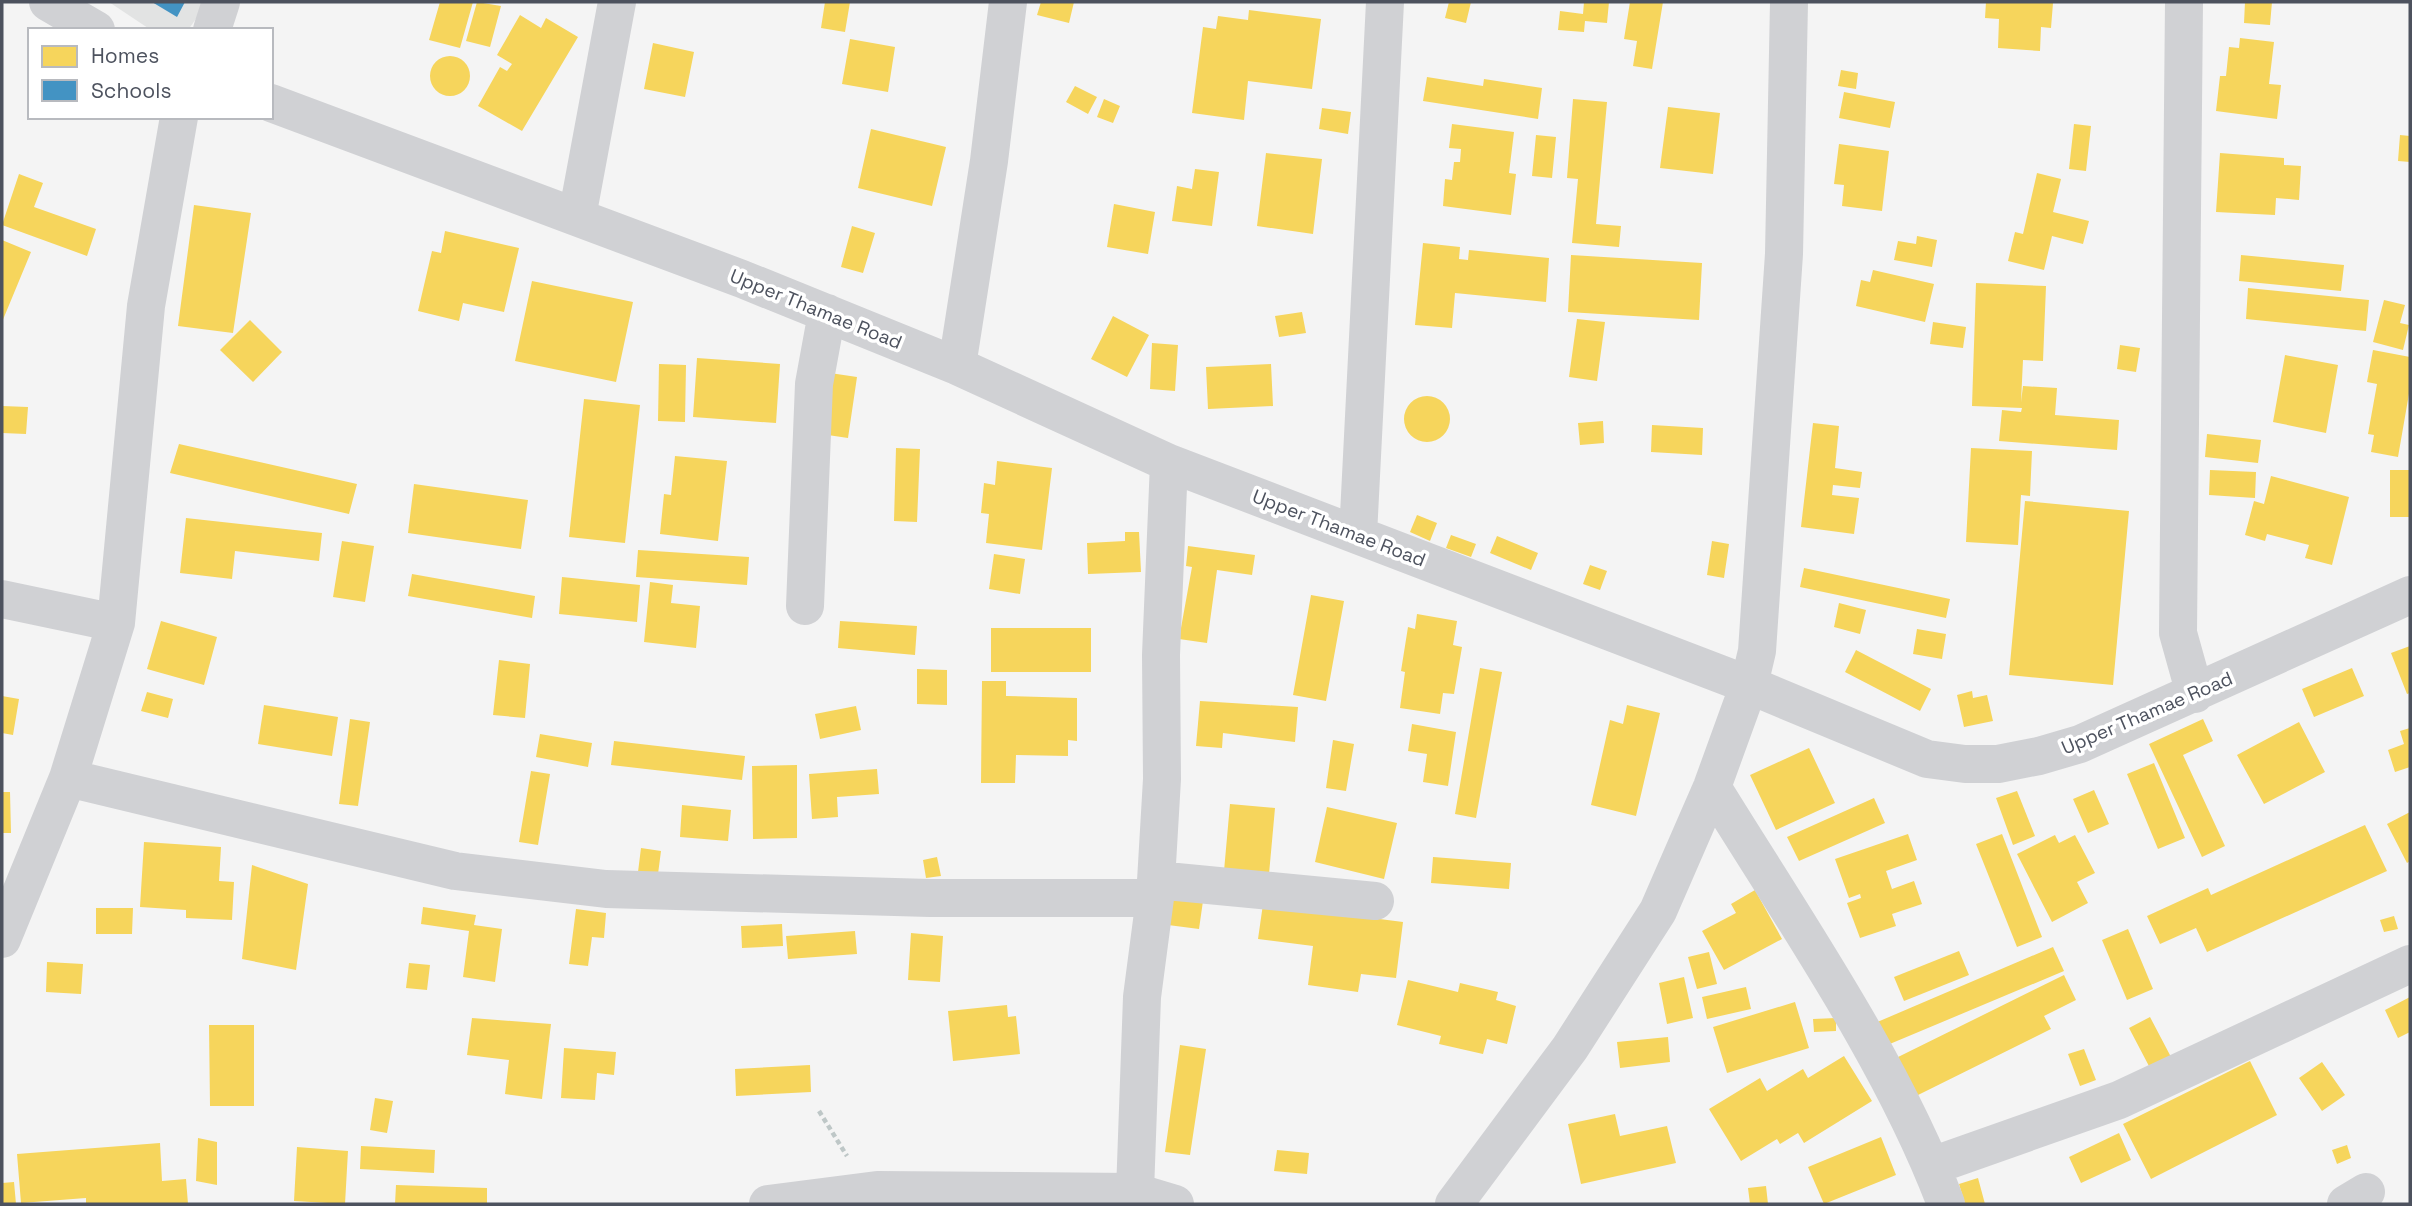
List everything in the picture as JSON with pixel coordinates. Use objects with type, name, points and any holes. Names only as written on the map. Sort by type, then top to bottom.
[{"type":"street","points":[[48,2],[93,28]]},
{"type":"street","points":[[213,28],[221,2]]},
{"type":"street","points":[[577,217],[617,2]]},
{"type":"street","points":[[957,366],[989,161],[1008,2]]},
{"type":"street","points":[[1358,536],[1385,2]]},
{"type":"street","points":[[1454,1204],[1570,1048],[1658,911],[1712,787],[1749,685],[1757,650],[1784,254],[1789,2]]},
{"type":"street","points":[[2184,2],[2178,633],[2195,694]]},
{"type":"street","name":"Upper Thamae Road","points":[[273,104],[827,313],[957,366],[1169,463],[1749,685],[1927,759],[1965,764],[1998,764],[2070,747],[2195,694],[2410,595]]},
{"type":"street","points":[[2,939],[68,778],[116,623],[146,306],[179,119]]},
{"type":"street","points":[[805,606],[814,384],[827,313]]},
{"type":"street","points":[[1135,1192],[1142,997],[1155,889],[1162,779],[1161,654],[1169,463]]},
{"type":"street","points":[[2,599],[116,623]]},
{"type":"street","points":[[68,778],[455,871],[606,889],[930,898],[1155,889],[1376,901]]},
{"type":"street","points":[[1712,787],[1864,1037],[1932,1166],[1946,1204]]},
{"type":"street","points":[[1932,1166],[2119,1100],[2410,964]]},
{"type":"street","points":[[768,1204],[877,1190],[1135,1192],[1175,1204]]},
{"type":"shaded area","points":[[109,2],[208,2],[189,28],[148,28]]},
{"type":"building: Homes","points":[[440,2],[473,2],[460,48],[429,40]]},
{"type":"building: Homes","points":[[477,2],[501,6],[490,47],[466,41]]},
{"type":"building: Homes","points":[[825,2],[850,2],[845,32],[821,28]]},
{"type":"building: Homes","points":[[1041,2],[1074,2],[1069,23],[1037,15]]},
{"type":"building: Homes","points":[[1449,2],[1471,2],[1466,23],[1445,18]]},
{"type":"building: Homes","points":[[1584,2],[1609,2],[1607,23],[1585,21],[1584,32],[1558,30],[1560,11],[1583,14]]},
{"type":"building: Homes","points":[[1630,2],[1663,2],[1652,69],[1633,66],[1637,41],[1624,39]]},
{"type":"building: Homes","points":[[1986,2],[2053,3],[2051,28],[2041,27],[2040,51],[1998,48],[1999,19],[1985,18]]},
{"type":"building: Homes","points":[[2245,2],[2272,2],[2270,25],[2244,23]]},
{"type":"building: Homes","points":[[1249,10],[1321,19],[1312,89],[1248,81],[1244,120],[1192,113],[1203,27],[1216,29],[1218,16],[1248,20]]},
{"type":"building: Homes","points":[[520,15],[541,28],[546,18],[578,37],[522,131],[478,106],[500,67],[507,71],[512,64],[497,55]]},
{"type":"building: Homes","points":[[2240,38],[2274,42],[2269,84],[2281,85],[2277,119],[2216,111],[2220,76],[2226,76],[2229,47],[2239,48]]},
{"type":"building: Homes","points":[[850,39],[895,47],[888,92],[842,84]]},
{"type":"building: Homes","points":[[653,43],[694,52],[685,97],[644,89]]},
{"type":"building: Homes","points":[[450,56],[464,62],[470,76],[464,90],[450,96],[436,90],[430,76],[436,62]]},
{"type":"building: Homes","points":[[1841,70],[1858,73],[1856,89],[1838,86]]},
{"type":"building: Homes","points":[[1427,77],[1483,86],[1484,79],[1542,88],[1538,119],[1423,101]]},
{"type":"building: Homes","points":[[1075,86],[1097,97],[1088,114],[1066,102]]},
{"type":"building: Homes","points":[[1844,92],[1895,102],[1890,128],[1839,118]]},
{"type":"building: Homes","points":[[1104,99],[1120,106],[1113,123],[1097,117]]},
{"type":"building: Homes","points":[[1573,99],[1607,102],[1596,224],[1621,226],[1619,247],[1572,243],[1578,179],[1567,178]]},
{"type":"building: Homes","points":[[1668,107],[1720,113],[1713,174],[1660,168]]},
{"type":"building: Homes","points":[[1322,108],[1351,112],[1348,134],[1319,129]]},
{"type":"building: Homes","points":[[1452,124],[1514,132],[1509,173],[1516,174],[1511,215],[1443,206],[1445,179],[1452,180],[1454,162],[1460,162],[1461,149],[1449,148]]},
{"type":"building: Homes","points":[[2074,124],[2091,126],[2086,171],[2069,169]]},
{"type":"building: Homes","points":[[871,129],[946,147],[932,206],[858,188]]},
{"type":"building: Homes","points":[[1536,135],[1556,137],[1552,178],[1532,176]]},
{"type":"building: Homes","points":[[2400,135],[2410,136],[2410,162],[2398,161]]},
{"type":"building: Homes","points":[[1839,144],[1889,151],[1882,211],[1842,206],[1844,185],[1834,184]]},
{"type":"building: Homes","points":[[1266,153],[1322,159],[1313,234],[1257,226]]},
{"type":"building: Homes","points":[[2220,153],[2284,158],[2284,165],[2301,166],[2299,200],[2276,198],[2275,215],[2216,212]]},
{"type":"building: Homes","points":[[1195,169],[1219,172],[1212,226],[1172,221],[1177,186],[1192,189]]},
{"type":"building: Homes","points":[[2037,173],[2061,179],[2053,212],[2089,221],[2083,244],[2052,236],[2044,270],[2008,261],[2015,232],[2023,234]]},
{"type":"building: Homes","points":[[19,174],[43,183],[34,207],[96,229],[87,256],[2,225]]},
{"type":"building: Homes","points":[[1114,204],[1155,212],[1148,254],[1107,247]]},
{"type":"building: Homes","points":[[194,205],[251,213],[233,333],[178,326]]},
{"type":"building: Homes","points":[[852,226],[875,233],[863,273],[841,267]]},
{"type":"building: Homes","points":[[445,231],[519,248],[504,312],[463,303],[459,321],[418,311],[432,251],[441,253]]},
{"type":"building: Homes","points":[[1917,236],[1937,240],[1932,267],[1894,260],[1898,241],[1916,244]]},
{"type":"building: Homes","points":[[2,240],[31,252],[2,322]]},
{"type":"building: Homes","points":[[1423,243],[1460,247],[1459,259],[1468,260],[1469,250],[1549,258],[1546,302],[1455,293],[1452,328],[1415,325]]},
{"type":"building: Homes","points":[[1571,255],[1702,263],[1699,320],[1568,312]]},
{"type":"building: Homes","points":[[2241,255],[2344,265],[2341,291],[2239,281]]},
{"type":"building: Homes","points":[[1873,270],[1934,284],[1925,322],[1856,306],[1861,280],[1870,282]]},
{"type":"building: Homes","points":[[532,281],[633,302],[616,382],[515,361]]},
{"type":"building: Homes","points":[[1976,283],[2046,286],[2043,361],[2023,360],[2021,402],[2023,386],[2057,388],[2055,415],[2119,420],[2117,450],[1999,441],[2002,410],[2021,412],[2022,408],[1972,406]]},
{"type":"building: Homes","points":[[2248,288],[2369,300],[2366,331],[2246,319]]},
{"type":"building: Homes","points":[[2384,300],[2405,305],[2400,323],[2409,325],[2403,350],[2373,342]]},
{"type":"building: Homes","points":[[1302,312],[1306,333],[1279,337],[1275,316]]},
{"type":"building: Homes","points":[[1113,316],[1149,335],[1127,377],[1091,359]]},
{"type":"building: Homes","points":[[1577,319],[1605,322],[1597,381],[1569,377]]},
{"type":"building: Homes","points":[[250,320],[282,352],[253,382],[220,350]]},
{"type":"building: Homes","points":[[1933,322],[1966,327],[1963,348],[1930,344]]},
{"type":"building: Homes","points":[[1152,343],[1178,345],[1175,391],[1150,389]]},
{"type":"building: Homes","points":[[2120,345],[2140,348],[2136,372],[2117,369]]},
{"type":"building: Homes","points":[[2373,350],[2410,357],[2410,388],[2398,457],[2371,452],[2374,435],[2368,434],[2377,384],[2367,382]]},
{"type":"building: Homes","points":[[2285,355],[2338,365],[2326,433],[2273,422]]},
{"type":"building: Homes","points":[[697,358],[780,364],[776,423],[693,417]]},
{"type":"building: Homes","points":[[659,364],[686,365],[685,422],[658,421]]},
{"type":"building: Homes","points":[[1271,364],[1273,406],[1208,409],[1206,367]]},
{"type":"building: Homes","points":[[830,373],[857,377],[848,438],[821,434]]},
{"type":"building: Homes","points":[[1427,396],[1444,402],[1450,419],[1444,436],[1427,442],[1410,436],[1404,419],[1410,402]]},
{"type":"building: Homes","points":[[584,399],[640,405],[625,543],[569,537]]},
{"type":"building: Homes","points":[[2,406],[28,407],[26,434],[2,433]]},
{"type":"building: Homes","points":[[1603,421],[1604,443],[1580,445],[1578,423]]},
{"type":"building: Homes","points":[[1813,423],[1839,426],[1835,468],[1862,472],[1860,488],[1833,485],[1832,495],[1859,498],[1854,534],[1801,527]]},
{"type":"building: Homes","points":[[1652,425],[1703,428],[1702,455],[1651,452]]},
{"type":"building: Homes","points":[[2207,434],[2261,440],[2258,463],[2205,457]]},
{"type":"building: Homes","points":[[179,444],[357,484],[349,514],[170,473]]},
{"type":"building: Homes","points":[[896,448],[920,449],[917,522],[894,521]]},
{"type":"building: Homes","points":[[1971,448],[2032,451],[2030,496],[2021,495],[2018,545],[1966,542]]},
{"type":"building: Homes","points":[[675,456],[727,461],[718,541],[660,534],[664,494],[671,495]]},
{"type":"building: Homes","points":[[997,461],[1052,468],[1042,550],[986,543],[989,514],[981,513],[984,483],[995,485]]},
{"type":"building: Homes","points":[[2210,470],[2256,472],[2255,498],[2209,495]]},
{"type":"building: Homes","points":[[2390,470],[2410,470],[2410,517],[2390,517]]},
{"type":"building: Homes","points":[[2271,476],[2349,497],[2332,565],[2305,558],[2309,545],[2267,534],[2265,541],[2245,535],[2254,501],[2264,504]]},
{"type":"building: Homes","points":[[414,484],[528,500],[521,549],[408,533]]},
{"type":"building: Homes","points":[[2025,501],[2129,511],[2113,685],[2009,675]]},
{"type":"building: Homes","points":[[1417,515],[1437,523],[1430,541],[1410,532]]},
{"type":"building: Homes","points":[[186,518],[322,533],[319,561],[235,551],[232,579],[180,573]]},
{"type":"building: Homes","points":[[1125,532],[1139,532],[1141,572],[1088,574],[1087,543],[1125,541]]},
{"type":"building: Homes","points":[[1451,535],[1476,544],[1471,557],[1446,548]]},
{"type":"building: Homes","points":[[1497,536],[1538,553],[1531,570],[1490,553]]},
{"type":"building: Homes","points":[[342,541],[374,546],[365,602],[333,597]]},
{"type":"building: Homes","points":[[1712,541],[1729,544],[1724,578],[1707,575]]},
{"type":"building: Homes","points":[[1188,546],[1255,555],[1252,575],[1217,570],[1207,643],[1179,639],[1192,567],[1186,566]]},
{"type":"building: Homes","points":[[638,550],[749,557],[747,585],[636,577]]},
{"type":"building: Homes","points":[[994,554],[1025,559],[1020,594],[989,589]]},
{"type":"building: Homes","points":[[1590,565],[1607,571],[1600,590],[1583,584]]},
{"type":"building: Homes","points":[[1804,568],[1950,599],[1946,618],[1800,587]]},
{"type":"building: Homes","points":[[412,574],[535,596],[532,618],[408,596]]},
{"type":"building: Homes","points":[[562,577],[640,585],[637,622],[559,614]]},
{"type":"building: Homes","points":[[650,582],[673,585],[671,603],[700,606],[696,648],[644,642]]},
{"type":"building: Homes","points":[[1311,595],[1344,601],[1326,701],[1293,695]]},
{"type":"building: Homes","points":[[1839,603],[1866,610],[1860,634],[1834,627]]},
{"type":"building: Homes","points":[[1417,614],[1457,621],[1453,645],[1462,647],[1454,694],[1443,693],[1440,714],[1400,708],[1405,672],[1401,671],[1408,627],[1415,629]]},
{"type":"building: Homes","points":[[161,621],[217,637],[204,685],[147,669]]},
{"type":"building: Homes","points":[[840,621],[917,626],[915,655],[838,648]]},
{"type":"building: Homes","points":[[991,628],[1091,628],[1091,672],[991,672]]},
{"type":"building: Homes","points":[[1917,629],[1946,634],[1942,659],[1913,654]]},
{"type":"building: Homes","points":[[2410,646],[2410,693],[2407,694],[2391,653]]},
{"type":"building: Homes","points":[[1856,650],[1931,689],[1920,711],[1845,672]]},
{"type":"building: Homes","points":[[499,660],[530,664],[525,718],[493,715]]},
{"type":"building: Homes","points":[[1480,668],[1502,672],[1476,818],[1455,814]]},
{"type":"building: Homes","points":[[2352,668],[2364,696],[2314,717],[2302,689]]},
{"type":"building: Homes","points":[[917,669],[947,670],[947,705],[917,704]]},
{"type":"building: Homes","points":[[982,681],[1006,681],[1006,696],[1077,698],[1077,741],[1068,740],[1068,756],[1016,755],[1015,783],[981,783]]},
{"type":"building: Homes","points":[[1972,691],[1973,698],[1987,695],[1993,721],[1964,727],[1957,695]]},
{"type":"building: Homes","points":[[147,692],[173,699],[168,718],[141,711]]},
{"type":"building: Homes","points":[[2,696],[19,699],[13,735],[2,733]]},
{"type":"building: Homes","points":[[1200,701],[1298,707],[1295,742],[1223,733],[1222,748],[1196,746]]},
{"type":"building: Homes","points":[[264,705],[338,717],[332,756],[258,744]]},
{"type":"building: Homes","points":[[1627,705],[1660,713],[1636,816],[1591,805],[1610,720],[1623,724]]},
{"type":"building: Homes","points":[[856,706],[861,730],[820,739],[815,714]]},
{"type":"building: Homes","points":[[350,719],[370,722],[358,806],[339,804]]},
{"type":"building: Homes","points":[[2203,719],[2213,741],[2183,755],[2225,846],[2202,857],[2149,744]]},
{"type":"building: Homes","points":[[2299,722],[2325,772],[2264,804],[2237,755]]},
{"type":"building: Homes","points":[[1412,724],[1456,732],[1448,786],[1423,782],[1427,754],[1408,751]]},
{"type":"building: Homes","points":[[2410,728],[2410,767],[2395,772],[2388,750],[2404,744],[2400,731]]},
{"type":"building: Homes","points":[[540,734],[592,743],[588,767],[536,757]]},
{"type":"building: Homes","points":[[1333,740],[1354,744],[1346,791],[1326,788]]},
{"type":"building: Homes","points":[[614,741],[745,756],[742,780],[611,765]]},
{"type":"building: Homes","points":[[1809,748],[1835,803],[1776,830],[1750,775]]},
{"type":"building: Homes","points":[[2154,763],[2185,838],[2158,849],[2127,774]]},
{"type":"building: Homes","points":[[797,765],[797,838],[753,839],[752,766]]},
{"type":"building: Homes","points":[[877,769],[879,794],[837,797],[838,817],[812,819],[809,774]]},
{"type":"building: Homes","points":[[531,771],[550,774],[538,845],[519,842]]},
{"type":"building: Homes","points":[[2094,790],[2109,824],[2088,833],[2073,799]]},
{"type":"building: Homes","points":[[2017,791],[2035,836],[2013,845],[1996,798]]},
{"type":"building: Homes","points":[[2,792],[10,792],[11,833],[2,833]]},
{"type":"building: Homes","points":[[1874,798],[1885,823],[1799,861],[1787,837]]},
{"type":"building: Homes","points":[[1230,804],[1275,808],[1269,874],[1224,871]]},
{"type":"building: Homes","points":[[682,805],[731,810],[728,841],[680,837]]},
{"type":"building: Homes","points":[[1327,807],[1397,823],[1384,879],[1315,862]]},
{"type":"building: Homes","points":[[2410,812],[2410,861],[2407,863],[2387,824]]},
{"type":"building: Homes","points":[[2365,825],[2387,871],[2207,952],[2196,928],[2160,944],[2147,916],[2208,888],[2211,895]]},
{"type":"building: Homes","points":[[1908,834],[1917,860],[1886,871],[1892,889],[1914,881],[1922,904],[1892,914],[1896,926],[1860,938],[1847,903],[1861,898],[1860,894],[1849,898],[1835,859]]},
{"type":"building: Homes","points":[[2002,834],[2042,937],[2017,947],[1976,844]]},
{"type":"building: Homes","points":[[2055,835],[2059,843],[2075,835],[2095,873],[2077,882],[2088,903],[2052,922],[2017,854]]},
{"type":"building: Homes","points":[[144,842],[221,847],[219,881],[234,882],[232,920],[186,918],[186,910],[140,907]]},
{"type":"building: Homes","points":[[641,848],[661,851],[658,874],[638,872]]},
{"type":"building: Homes","points":[[937,857],[941,876],[926,878],[923,860]]},
{"type":"building: Homes","points":[[1433,857],[1511,863],[1509,889],[1431,883]]},
{"type":"building: Homes","points":[[252,865],[308,884],[296,970],[242,959]]},
{"type":"building: Homes","points":[[1173,890],[1204,894],[1199,929],[1168,925]]},
{"type":"building: Homes","points":[[1755,890],[1782,939],[1724,970],[1702,931],[1736,913],[1731,904]]},
{"type":"building: Homes","points":[[1263,904],[1403,922],[1396,978],[1361,974],[1358,992],[1308,985],[1313,946],[1258,939]]},
{"type":"building: Homes","points":[[423,907],[476,915],[474,925],[502,929],[495,982],[463,977],[469,931],[421,924]]},
{"type":"building: Homes","points":[[96,908],[133,908],[132,934],[96,934]]},
{"type":"building: Homes","points":[[576,909],[606,913],[604,938],[592,937],[588,966],[569,964]]},
{"type":"building: Homes","points":[[2394,916],[2398,929],[2384,932],[2380,920]]},
{"type":"building: Homes","points":[[782,924],[783,946],[742,948],[741,926]]},
{"type":"building: Homes","points":[[2128,929],[2153,989],[2127,1000],[2102,940]]},
{"type":"building: Homes","points":[[855,931],[857,954],[788,959],[786,936]]},
{"type":"building: Homes","points":[[911,933],[943,936],[940,982],[908,980]]},
{"type":"building: Homes","points":[[2053,947],[2064,971],[1885,1046],[1875,1023]]},
{"type":"building: Homes","points":[[1959,951],[1969,975],[1904,1001],[1894,977]]},
{"type":"building: Homes","points":[[1709,952],[1717,984],[1697,989],[1688,957]]},
{"type":"building: Homes","points":[[47,962],[83,964],[81,994],[46,992]]},
{"type":"building: Homes","points":[[409,963],[430,965],[427,990],[406,988]]},
{"type":"building: Homes","points":[[2064,975],[2076,1000],[2044,1016],[2051,1029],[1914,1097],[1894,1059]]},
{"type":"building: Homes","points":[[1684,977],[1693,1018],[1667,1024],[1659,983]]},
{"type":"building: Homes","points":[[1408,980],[1458,992],[1460,983],[1498,992],[1496,1000],[1516,1006],[1507,1044],[1487,1039],[1483,1054],[1439,1044],[1441,1036],[1397,1025]]},
{"type":"building: Homes","points":[[1746,987],[1751,1009],[1707,1019],[1702,997]]},
{"type":"building: Homes","points":[[2410,997],[2410,1032],[2398,1038],[2385,1010]]},
{"type":"building: Homes","points":[[1795,1002],[1809,1048],[1727,1073],[1713,1027]]},
{"type":"building: Homes","points":[[1007,1005],[1008,1017],[1016,1016],[1020,1054],[953,1061],[948,1011]]},
{"type":"building: Homes","points":[[2150,1017],[2171,1057],[2150,1068],[2129,1028]]},
{"type":"building: Homes","points":[[472,1018],[551,1024],[542,1099],[505,1094],[509,1060],[467,1055]]},
{"type":"building: Homes","points":[[1836,1018],[1836,1031],[1814,1032],[1813,1019]]},
{"type":"building: Homes","points":[[209,1025],[254,1025],[254,1106],[210,1106]]},
{"type":"building: Homes","points":[[1668,1037],[1670,1062],[1620,1068],[1617,1042]]},
{"type":"building: Homes","points":[[1180,1045],[1206,1049],[1190,1155],[1165,1152]]},
{"type":"building: Homes","points":[[564,1048],[616,1052],[614,1075],[597,1073],[595,1100],[561,1098]]},
{"type":"building: Homes","points":[[2084,1049],[2096,1080],[2080,1086],[2068,1054]]},
{"type":"building: Homes","points":[[1844,1056],[1872,1101],[1804,1143],[1798,1133],[1780,1144],[1777,1139],[1741,1161],[1709,1109],[1760,1078],[1767,1091],[1803,1069],[1808,1078]]},
{"type":"building: Homes","points":[[2250,1061],[2277,1115],[2151,1179],[2123,1124]]},
{"type":"building: Homes","points":[[2322,1062],[2345,1095],[2322,1111],[2299,1078]]},
{"type":"building: Homes","points":[[810,1065],[811,1092],[736,1096],[735,1069]]},
{"type":"building: Homes","points":[[375,1098],[393,1101],[387,1133],[370,1130]]},
{"type":"building: Homes","points":[[1615,1114],[1620,1136],[1667,1126],[1676,1163],[1581,1184],[1568,1124]]},
{"type":"building: Homes","points":[[2119,1133],[2131,1160],[2081,1183],[2069,1157]]},
{"type":"building: Homes","points":[[1881,1137],[1896,1175],[1824,1204],[1808,1167]]},
{"type":"building: Homes","points":[[198,1138],[217,1142],[217,1185],[196,1181]]},
{"type":"building: Homes","points":[[160,1143],[162,1181],[186,1179],[188,1204],[86,1204],[86,1198],[21,1203],[17,1154]]},
{"type":"building: Homes","points":[[2347,1145],[2351,1158],[2337,1164],[2332,1150]]},
{"type":"building: Homes","points":[[361,1146],[435,1150],[434,1173],[360,1169]]},
{"type":"building: Homes","points":[[297,1147],[348,1151],[345,1204],[294,1201]]},
{"type":"building: Homes","points":[[1277,1150],[1309,1153],[1307,1174],[1274,1171]]},
{"type":"building: Homes","points":[[1978,1178],[1985,1204],[1965,1204],[1959,1184]]},
{"type":"building: Homes","points":[[14,1182],[16,1204],[2,1204],[2,1183]]},
{"type":"building: Homes","points":[[396,1185],[487,1188],[487,1204],[395,1204]]},
{"type":"building: Homes","points":[[1766,1186],[1768,1204],[1750,1204],[1748,1188]]},
{"type":"building: Schools","points":[[152,2],[185,2],[177,17]]}]
